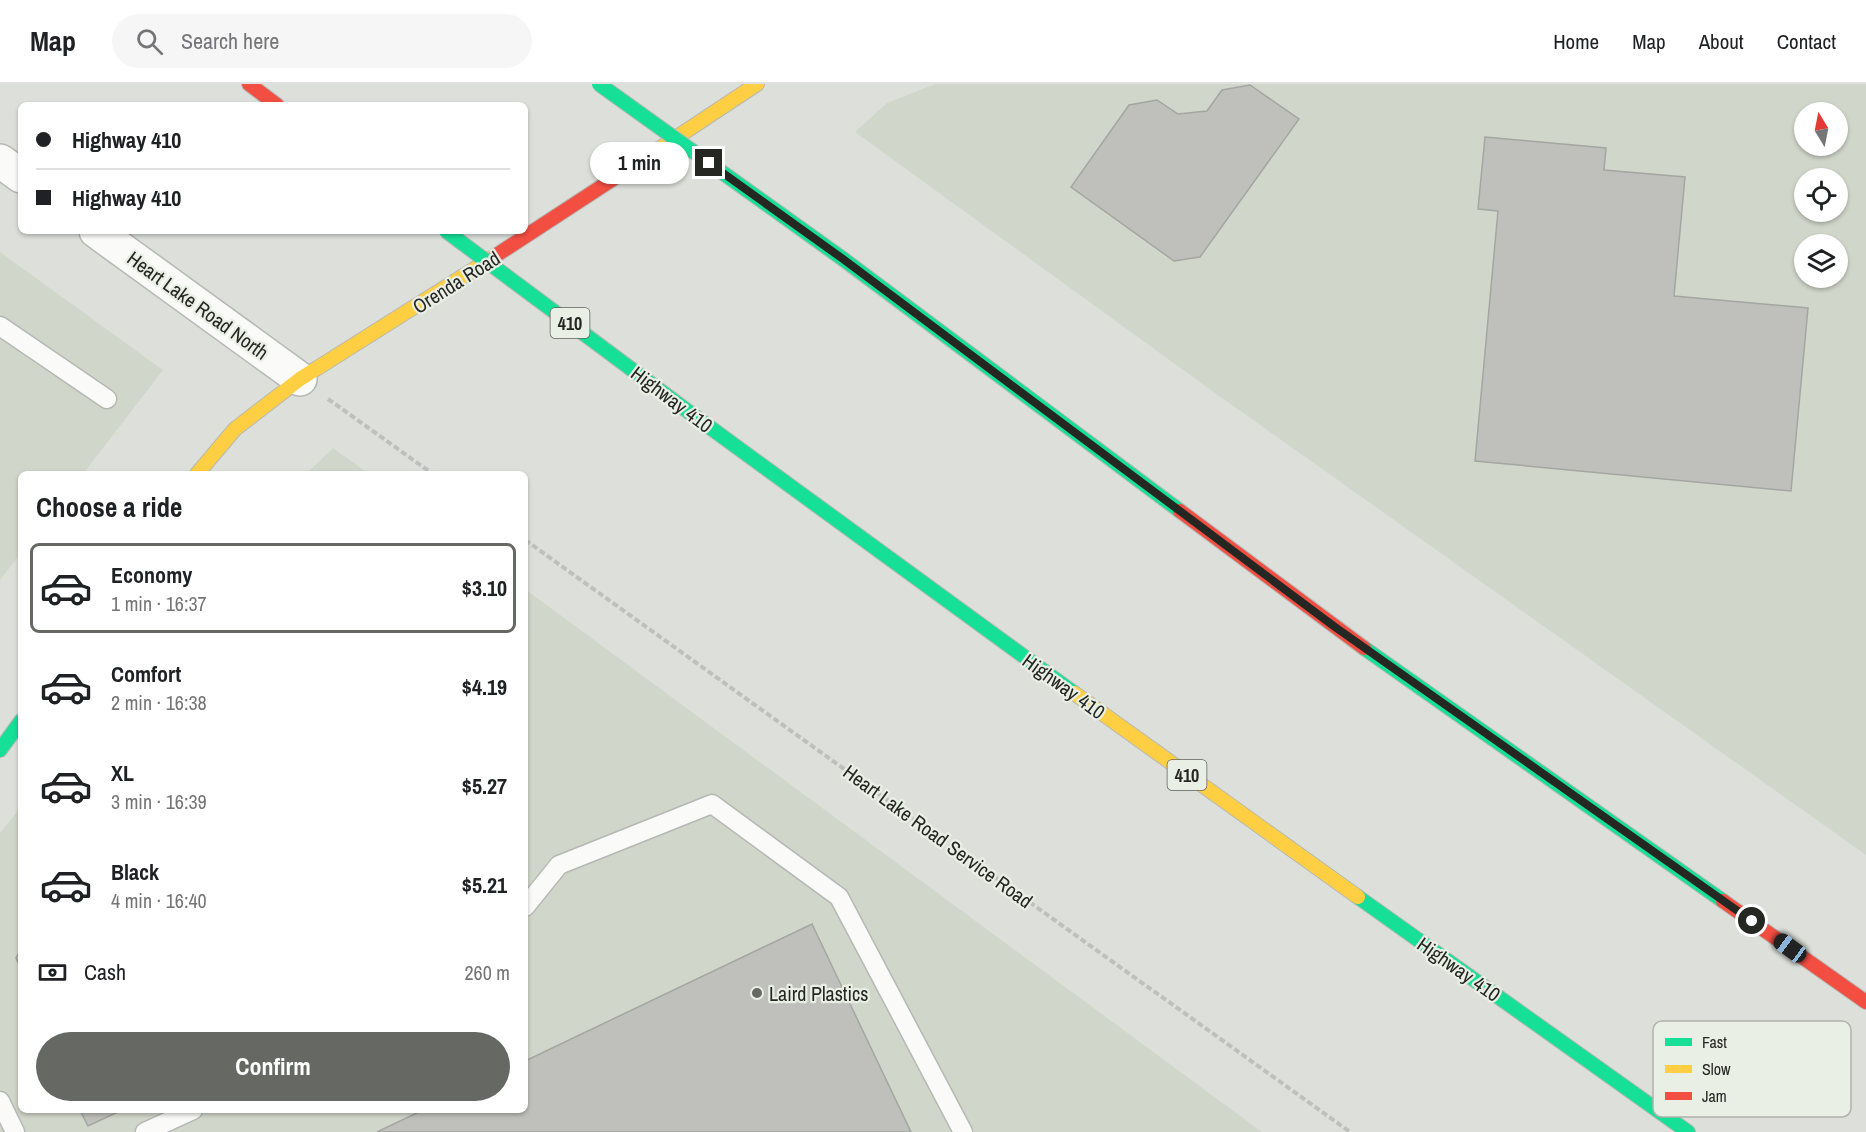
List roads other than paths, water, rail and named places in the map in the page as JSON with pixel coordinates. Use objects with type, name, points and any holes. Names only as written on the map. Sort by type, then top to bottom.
[{"type":"main road","points":[[249,84],[274,102]]},
{"type":"main road","points":[[599,84],[843,259],[1335,627],[1866,1002]]},
{"type":"main road","name":"Orenda Road","points":[[200,471],[235,429],[300,379],[504,251],[757,84]]},
{"type":"main road","name":"Highway 410","points":[[450,234],[1135,738],[1653,1107]]},
{"type":"main road","points":[[0,750],[18,725]]},
{"type":"main road","name":"Highway 410","points":[[1666,1117],[1686,1131]]},
{"type":"street","points":[[0,161],[18,174]]},
{"type":"street","name":"Heart Lake Road North","points":[[100,234],[300,379]]},
{"type":"lane","points":[[0,326],[107,399]]},
{"type":"lane","points":[[528,903],[560,865],[712,804],[839,897],[963,1132]]},
{"type":"lane","points":[[0,1101],[15,1132]]},
{"type":"lane","points":[[145,1132],[186,1113]]},
{"type":"place","name":"Laird Plastics","points":[[757,993]]}]
